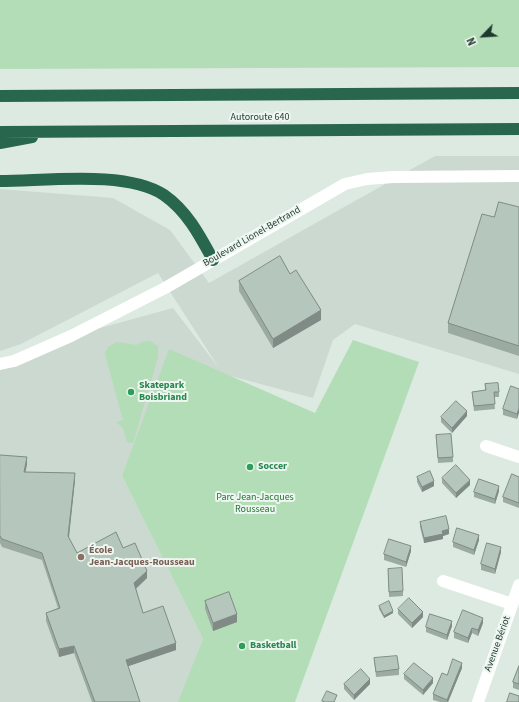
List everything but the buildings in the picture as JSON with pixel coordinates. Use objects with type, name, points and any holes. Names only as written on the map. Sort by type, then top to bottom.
[{"type":"highway","points":[[0,96],[519,93]]},
{"type":"highway","name":"Autoroute 640","points":[[0,132],[519,129]]},
{"type":"highway","points":[[0,143],[70,131]]},
{"type":"highway","points":[[0,181],[118,180],[147,186],[164,195],[182,210],[197,230],[213,260]]},
{"type":"street","name":"Boulevard Lionel-Bertrand","points":[[0,364],[14,361],[71,336],[165,288],[318,198],[355,181],[392,177],[519,176]]},
{"type":"street","points":[[486,446],[519,457]]},
{"type":"street","points":[[443,581],[512,604]]},
{"type":"street","name":"Avenue Bériot","points":[[478,702],[519,586]]},
{"type":"shaded area","points":[[435,156],[519,156],[519,374],[355,324],[333,340],[313,398],[223,374],[122,476],[203,639],[179,702],[0,702],[0,364],[71,336],[173,308],[219,368],[158,273],[21,344],[0,351],[0,189],[113,198],[170,230],[209,283]]},
{"type":"green space","points":[[0,0],[519,0],[519,67],[0,69]]},
{"type":"green space","name":"Parc Jean-Jacques Rousseau","points":[[353,340],[419,362],[295,702],[178,702],[203,639],[122,476],[169,349],[315,413]]},
{"type":"green space","name":"Skatepark Boisbriand","points":[[150,341],[158,346],[158,357],[133,443],[127,442],[123,428],[116,422],[123,420],[105,354],[108,347],[117,342],[137,345],[142,342]]},
{"type":"place","name":"Skatepark Boisbriand","points":[[131,392]]},
{"type":"place","name":"Soccer","points":[[250,467]]},
{"type":"place","name":"École Jean-Jacques-Rousseau","points":[[81,557]]},
{"type":"place","name":"Basketball","points":[[242,646]]}]
